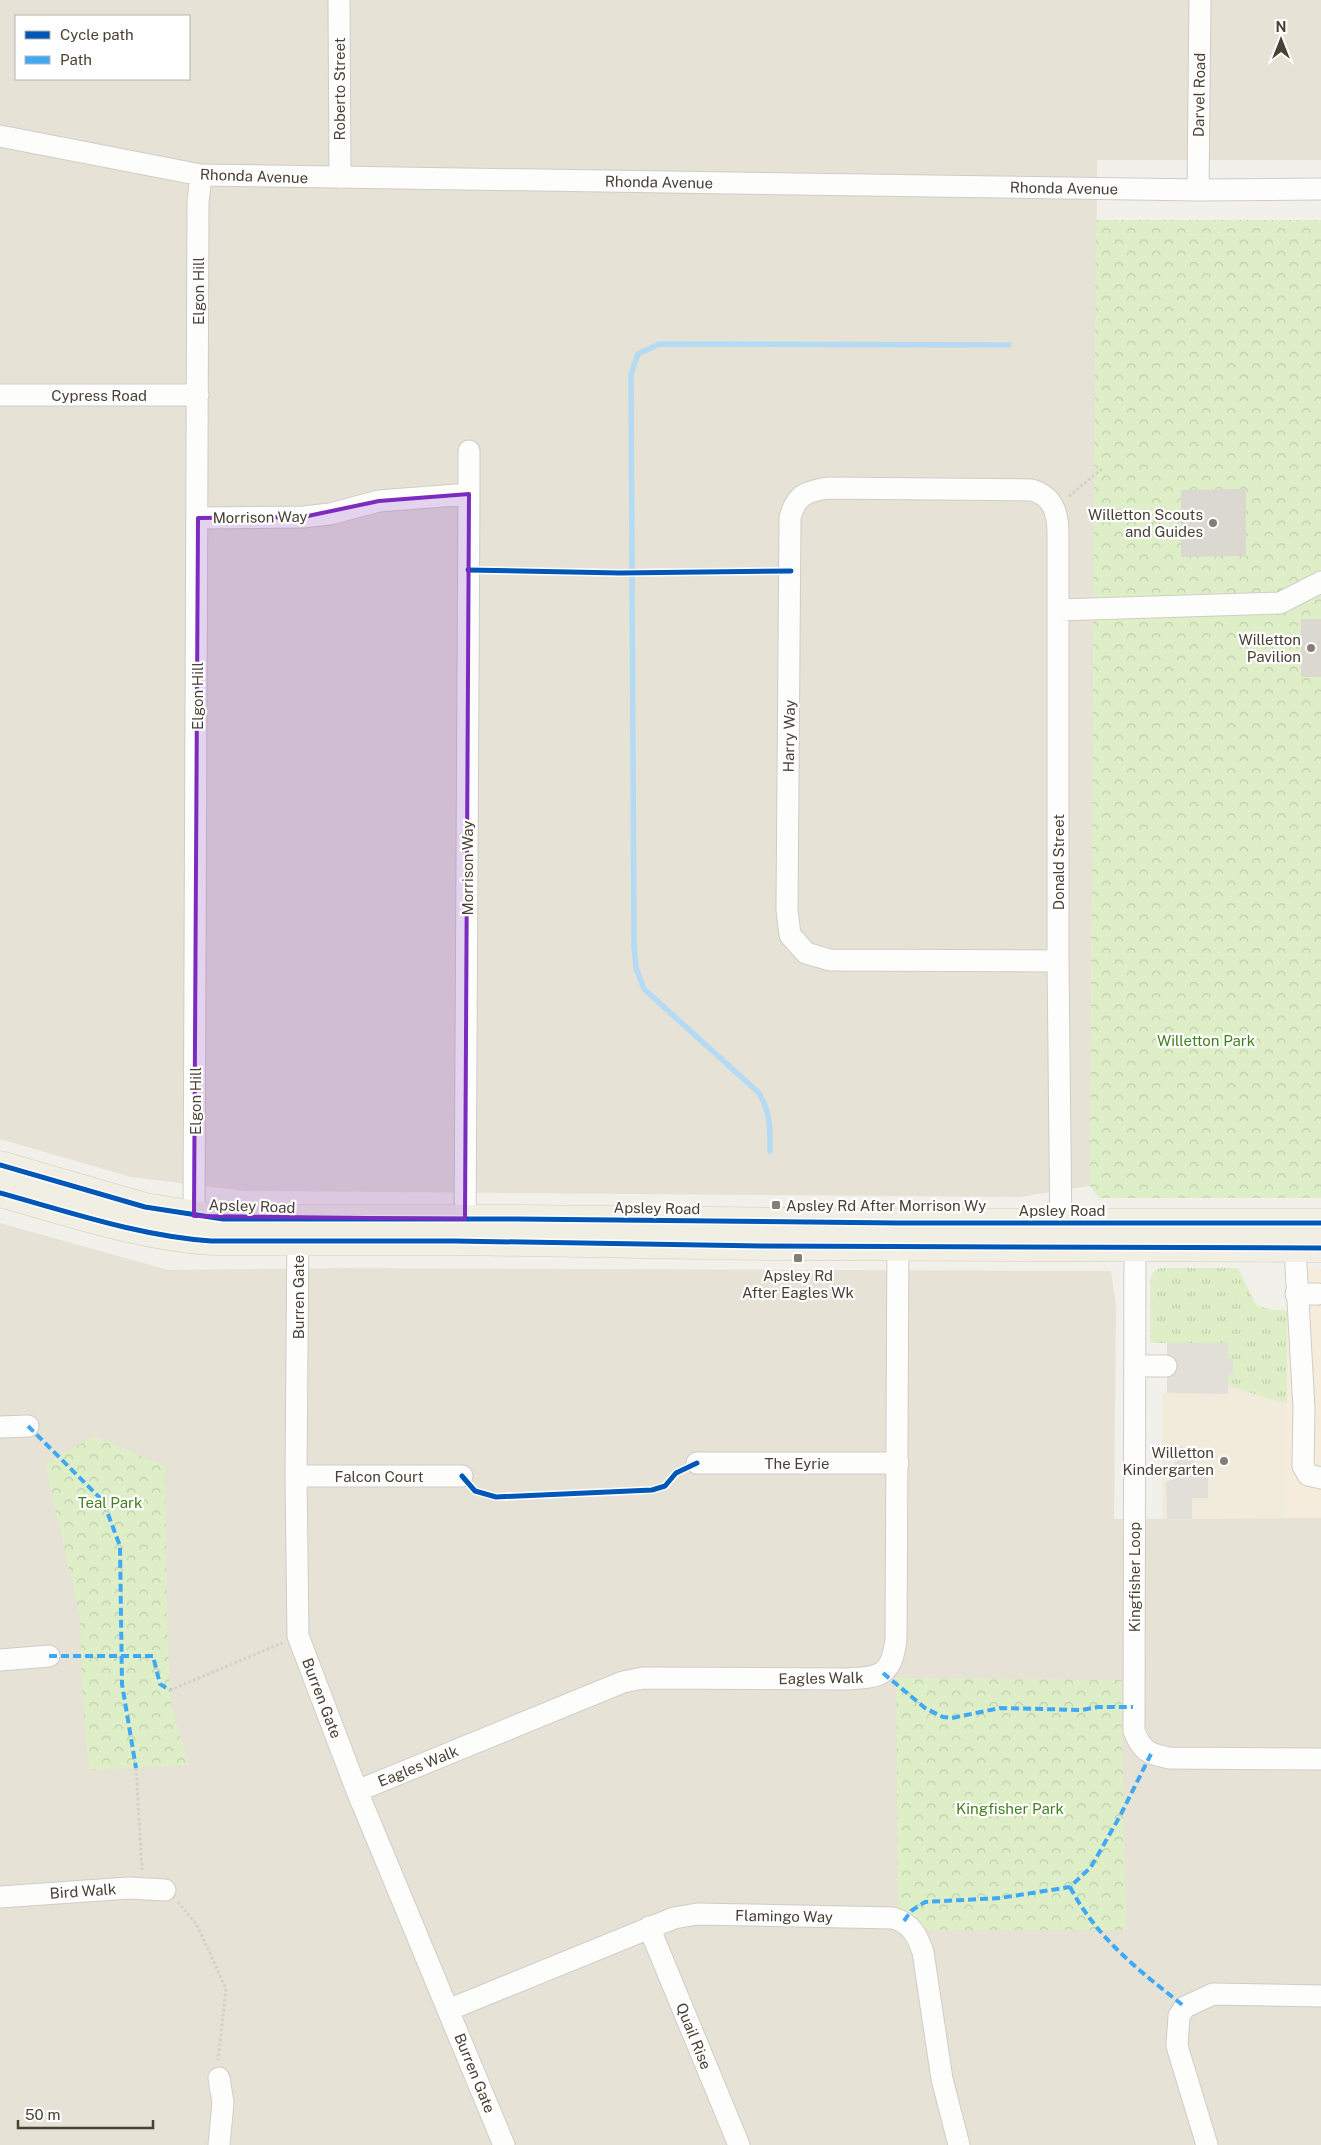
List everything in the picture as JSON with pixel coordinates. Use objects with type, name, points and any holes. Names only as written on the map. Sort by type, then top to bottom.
[{"type":"main road","name":"Apsley Road","points":[[0,1165],[117,1200],[194,1216],[298,1230]]},
{"type":"main road","name":"Apsley Road","points":[[0,1193],[143,1232],[177,1239],[210,1241],[298,1230],[1135,1235],[1321,1223]]},
{"type":"main road","name":"Apsley Road","points":[[1135,1235],[1308,1248]]},
{"type":"street","name":"Roberto Street","points":[[338,0],[340,178]]},
{"type":"street","name":"Darvel Road","points":[[1198,190],[1200,0]]},
{"type":"street","name":"Rhonda Avenue","points":[[0,136],[201,176],[1198,190],[1321,190]]},
{"type":"street","name":"Elgon Hill","points":[[194,1216],[198,202],[201,176]]},
{"type":"street","name":"Cypress Road","points":[[0,395],[198,395]]},
{"type":"street","name":"Morrison Way","points":[[465,1230],[469,451]]},
{"type":"street","name":"Harry Way","points":[[1055,508],[1042,493],[1032,490],[827,488],[814,490],[798,499],[790,518],[787,910],[790,935],[806,953],[830,960],[1058,961]]},
{"type":"street","name":"Morrison Way","points":[[198,518],[303,517],[330,514],[380,501],[469,494]]},
{"type":"street","name":"Donald Street","points":[[1055,508],[1058,518],[1058,961],[1061,1235]]},
{"type":"street","points":[[1058,610],[1280,603],[1321,582]]},
{"type":"street","name":"Burren Gate","points":[[298,1230],[296,1476],[298,1636],[357,1791],[504,2145]]},
{"type":"street","name":"Eagles Walk","points":[[357,1791],[623,1682],[643,1678],[847,1679],[867,1678],[883,1673],[893,1658],[896,1640],[898,1234]]},
{"type":"street","name":"Kingfisher Loop","points":[[1135,1235],[1134,1731],[1140,1744],[1151,1754],[1169,1758],[1321,1759]]},
{"type":"street","points":[[1308,1248],[1296,1294],[1304,1408],[1303,1466],[1308,1475],[1321,1478]]},
{"type":"street","points":[[1296,1294],[1318,1294]]},
{"type":"street","points":[[1135,1366],[1166,1366]]},
{"type":"street","points":[[0,1427],[28,1426]]},
{"type":"street","name":"The Eyrie","points":[[697,1463],[898,1463]]},
{"type":"street","name":"Falcon Court","points":[[296,1476],[462,1476]]},
{"type":"street","points":[[0,1660],[49,1656]]},
{"type":"street","name":"Bird Walk","points":[[0,1897],[143,1888],[165,1890]]},
{"type":"street","name":"Flamingo Way","points":[[448,2010],[674,1918],[697,1914],[893,1918],[904,1921],[916,1934],[923,1952],[942,2079],[959,2145]]},
{"type":"street","name":"Quail Rise","points":[[648,1927],[738,2145]]},
{"type":"street","points":[[1207,2145],[1177,2046],[1179,2016],[1185,2007],[1213,1994],[1321,1996]]},
{"type":"street","points":[[219,2078],[223,2103],[219,2145]]},
{"type":"path","points":[[1055,508],[1103,468]]},
{"type":"path","points":[[170,1690],[298,1636]]},
{"type":"path","points":[[136,1768],[143,1888]]},
{"type":"path","points":[[165,1890],[175,1898],[196,1925],[226,1989],[217,2062],[219,2078]]},
{"type":"highlighted area","points":[[469,494],[465,1219],[194,1216],[198,518],[303,517],[379,501]]},
{"type":"shaded area","points":[[0,0],[1321,0],[1321,160],[1097,160],[1090,1186],[1019,1197],[245,1191],[131,1177],[0,1139]]},
{"type":"shaded area","points":[[0,1223],[168,1270],[348,1268],[1111,1271],[1116,1306],[1114,1519],[1321,1518],[1321,2145],[0,2145]]},
{"type":"shaded area","points":[[1287,1268],[1321,1269],[1321,1518],[1286,1518]]},
{"type":"shaded area","points":[[1167,1343],[1228,1343],[1228,1358],[1233,1358],[1233,1375],[1228,1375],[1228,1394],[1167,1393]]},
{"type":"shaded area","name":"Willetton Kindergarten","points":[[1228,1386],[1287,1404],[1286,1518],[1162,1519],[1162,1393],[1228,1394]]},
{"type":"shaded area","points":[[1182,1446],[1208,1479],[1208,1498],[1192,1498],[1192,1519],[1167,1519],[1166,1483],[1171,1480],[1175,1473],[1175,1452]]},
{"type":"green space","name":"Willetton Park","points":[[1096,220],[1321,220],[1321,1198],[1099,1198],[1090,1186]]},
{"type":"green space","points":[[1160,1268],[1238,1268],[1256,1305],[1273,1310],[1287,1310],[1287,1404],[1228,1386],[1228,1375],[1233,1375],[1233,1359],[1228,1358],[1227,1343],[1150,1343],[1150,1281],[1153,1272]]},
{"type":"green space","name":"Teal Park","points":[[95,1436],[165,1466],[167,1622],[171,1705],[189,1765],[89,1770],[82,1689],[80,1616],[45,1464]]},
{"type":"green space","name":"Kingfisher Park","points":[[896,1678],[1121,1680],[1126,1930],[928,1930],[898,1909]]},
{"type":"building","name":"Willetton Scouts and Guides","points":[[1246,489],[1246,556],[1181,557],[1181,490]]},
{"type":"building","name":"Willetton Pavilion","points":[[1301,619],[1321,619],[1321,677],[1301,677]]},
{"type":"waterway","points":[[770,1151],[768,1115],[759,1093],[644,989],[636,968],[634,945],[631,374],[638,354],[659,344],[1009,345]]},
{"type":"marked path","points":[[28,1426],[103,1501],[120,1546],[122,1684],[136,1768]]},
{"type":"marked path","points":[[49,1656],[153,1656],[160,1684],[170,1690]]},
{"type":"marked path","points":[[883,1673],[925,1708],[943,1717],[952,1718],[1000,1708],[1082,1710],[1098,1707],[1133,1707]]},
{"type":"marked path","points":[[904,1921],[911,1911],[925,1902],[1000,1898],[1070,1887],[1091,1867],[1120,1816],[1151,1754]]},
{"type":"marked path","points":[[1070,1887],[1093,1923],[1107,1939],[1152,1981],[1185,2007]]},
{"type":"cycle path","points":[[468,570],[620,573],[791,571]]},
{"type":"cycle path","points":[[0,1165],[145,1207],[223,1219],[517,1219],[898,1223],[1321,1223]]},
{"type":"cycle path","points":[[0,1193],[131,1229],[211,1241],[455,1241],[762,1246],[1321,1248]]},
{"type":"cycle path","points":[[462,1476],[475,1491],[496,1497],[652,1490],[665,1486],[676,1473],[697,1463]]},
{"type":"place","name":"Willetton Scouts and Guides","points":[[1213,523]]},
{"type":"place","name":"Willetton Pavilion","points":[[1311,648]]},
{"type":"place","name":"Apsley Rd After Morrison Wy","points":[[776,1205]]},
{"type":"place","name":"Apsley Rd After Eagles Wk","points":[[798,1258]]},
{"type":"place","name":"Willetton Kindergarten","points":[[1224,1461]]}]
